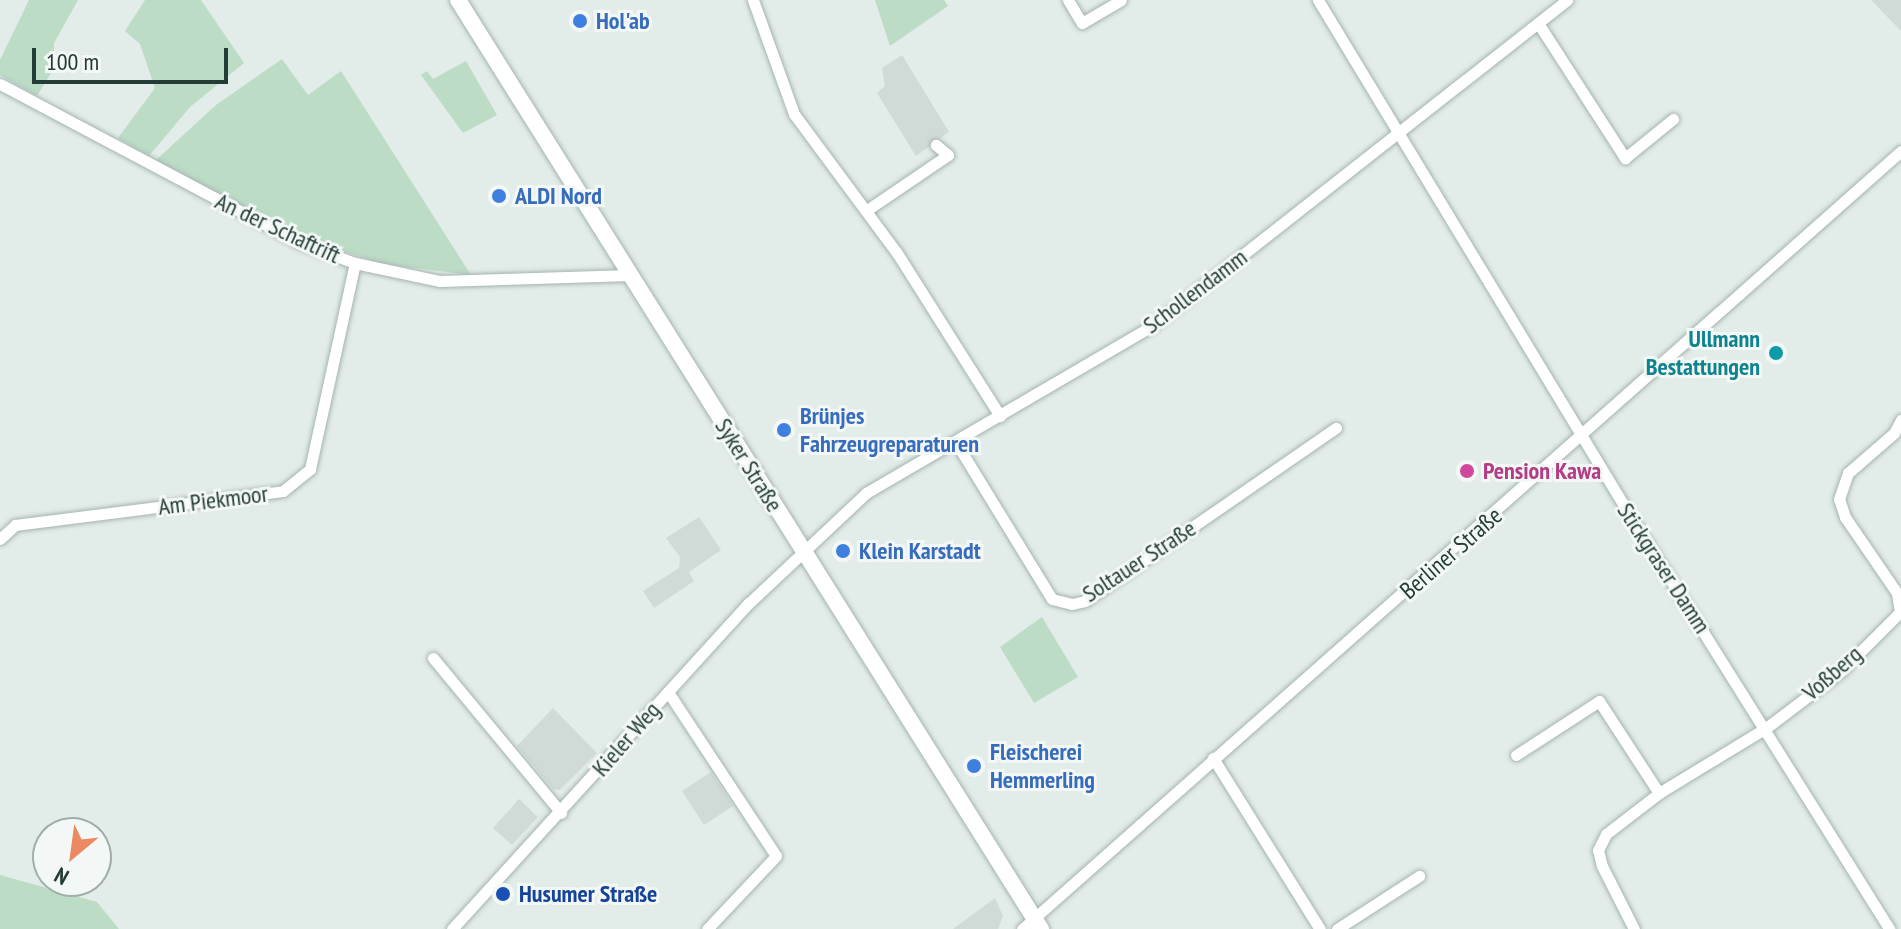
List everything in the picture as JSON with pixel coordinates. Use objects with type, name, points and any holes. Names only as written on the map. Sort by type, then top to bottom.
[{"type":"main road","name":"Syker Straße","points":[[458,0],[1032,925]]},
{"type":"street","points":[[753,0],[794,114],[867,210],[1000,416]]},
{"type":"street","points":[[1068,0],[1082,23],[1121,0]]},
{"type":"street","name":"Stickgraser Damm","points":[[1318,0],[1397,136],[1486,270],[1582,437],[1889,929]]},
{"type":"street","name":"Schollendamm","points":[[801,550],[866,493],[1152,326],[1567,0]]},
{"type":"street","points":[[1538,23],[1625,158],[1673,119]]},
{"type":"street","name":"An der Schaftrift","points":[[0,84],[298,242],[355,263],[440,281],[630,275]]},
{"type":"street","points":[[867,210],[948,155],[936,145]]},
{"type":"street","name":"Berliner Straße","points":[[1032,925],[1213,758],[1582,437],[1901,151]]},
{"type":"street","name":"Am Piekmoor","points":[[0,539],[15,525],[283,491],[310,469],[355,263]]},
{"type":"street","name":"Voßberg","points":[[1634,929],[1598,850],[1606,834],[1659,793],[1766,728],[1841,671],[1900,613],[1897,593],[1845,517],[1839,499],[1848,473],[1894,433],[1901,420]]},
{"type":"street","name":"Soltauer Straße","points":[[955,441],[1052,599],[1072,604],[1085,601],[1336,428]]},
{"type":"street","name":"Kieler Weg","points":[[452,929],[801,550]]},
{"type":"street","points":[[433,658],[561,813]]},
{"type":"street","points":[[668,692],[776,856],[707,929]]},
{"type":"street","points":[[1516,755],[1599,701],[1659,793]]},
{"type":"street","points":[[1213,758],[1320,929]]},
{"type":"street","points":[[1337,929],[1419,876]]},
{"type":"shaded area","points":[[1871,0],[1901,0],[1901,31]]},
{"type":"shaded area","points":[[902,55],[949,132],[916,156],[877,93],[885,86],[882,68]]},
{"type":"shaded area","points":[[699,517],[721,550],[689,572],[694,581],[654,608],[643,591],[679,568],[680,557],[666,538]]},
{"type":"shaded area","points":[[553,708],[597,753],[560,790],[553,789],[517,746]]},
{"type":"shaded area","points":[[711,772],[733,806],[704,825],[682,791]]},
{"type":"shaded area","points":[[519,799],[538,817],[512,845],[493,828]]},
{"type":"shaded area","points":[[995,898],[1003,916],[998,929],[953,929]]},
{"type":"green space","points":[[29,0],[78,0],[54,43],[53,70],[37,96],[0,75],[0,60]]},
{"type":"green space","points":[[145,0],[201,0],[244,63],[190,107],[149,156],[118,138],[155,88],[140,44],[125,31]]},
{"type":"green space","points":[[875,0],[944,0],[948,6],[890,46]]},
{"type":"green space","points":[[282,59],[308,95],[341,71],[471,275],[384,264],[340,250],[287,229],[156,160],[216,105]]},
{"type":"green space","points":[[466,61],[497,115],[463,133],[421,75],[427,71],[433,79]]},
{"type":"green space","points":[[1042,617],[1078,677],[1034,703],[1000,647]]},
{"type":"green space","points":[[0,875],[32,884],[32,897],[79,897],[97,902],[119,929],[0,929]]},
{"type":"place","name":"Hol'ab","points":[[580,21]]},
{"type":"place","name":"ALDI Nord","points":[[499,196]]},
{"type":"place","name":"Ullmann Bestattungen","points":[[1776,353]]},
{"type":"place","name":"Brünjes Fahrzeugreparaturen","points":[[784,430]]},
{"type":"place","name":"Pension Kawa","points":[[1467,471]]},
{"type":"place","name":"Klein Karstadt","points":[[843,551]]},
{"type":"place","name":"Fleischerei Hemmerling","points":[[974,766]]},
{"type":"place","name":"Husumer Straße","points":[[503,894]]}]
